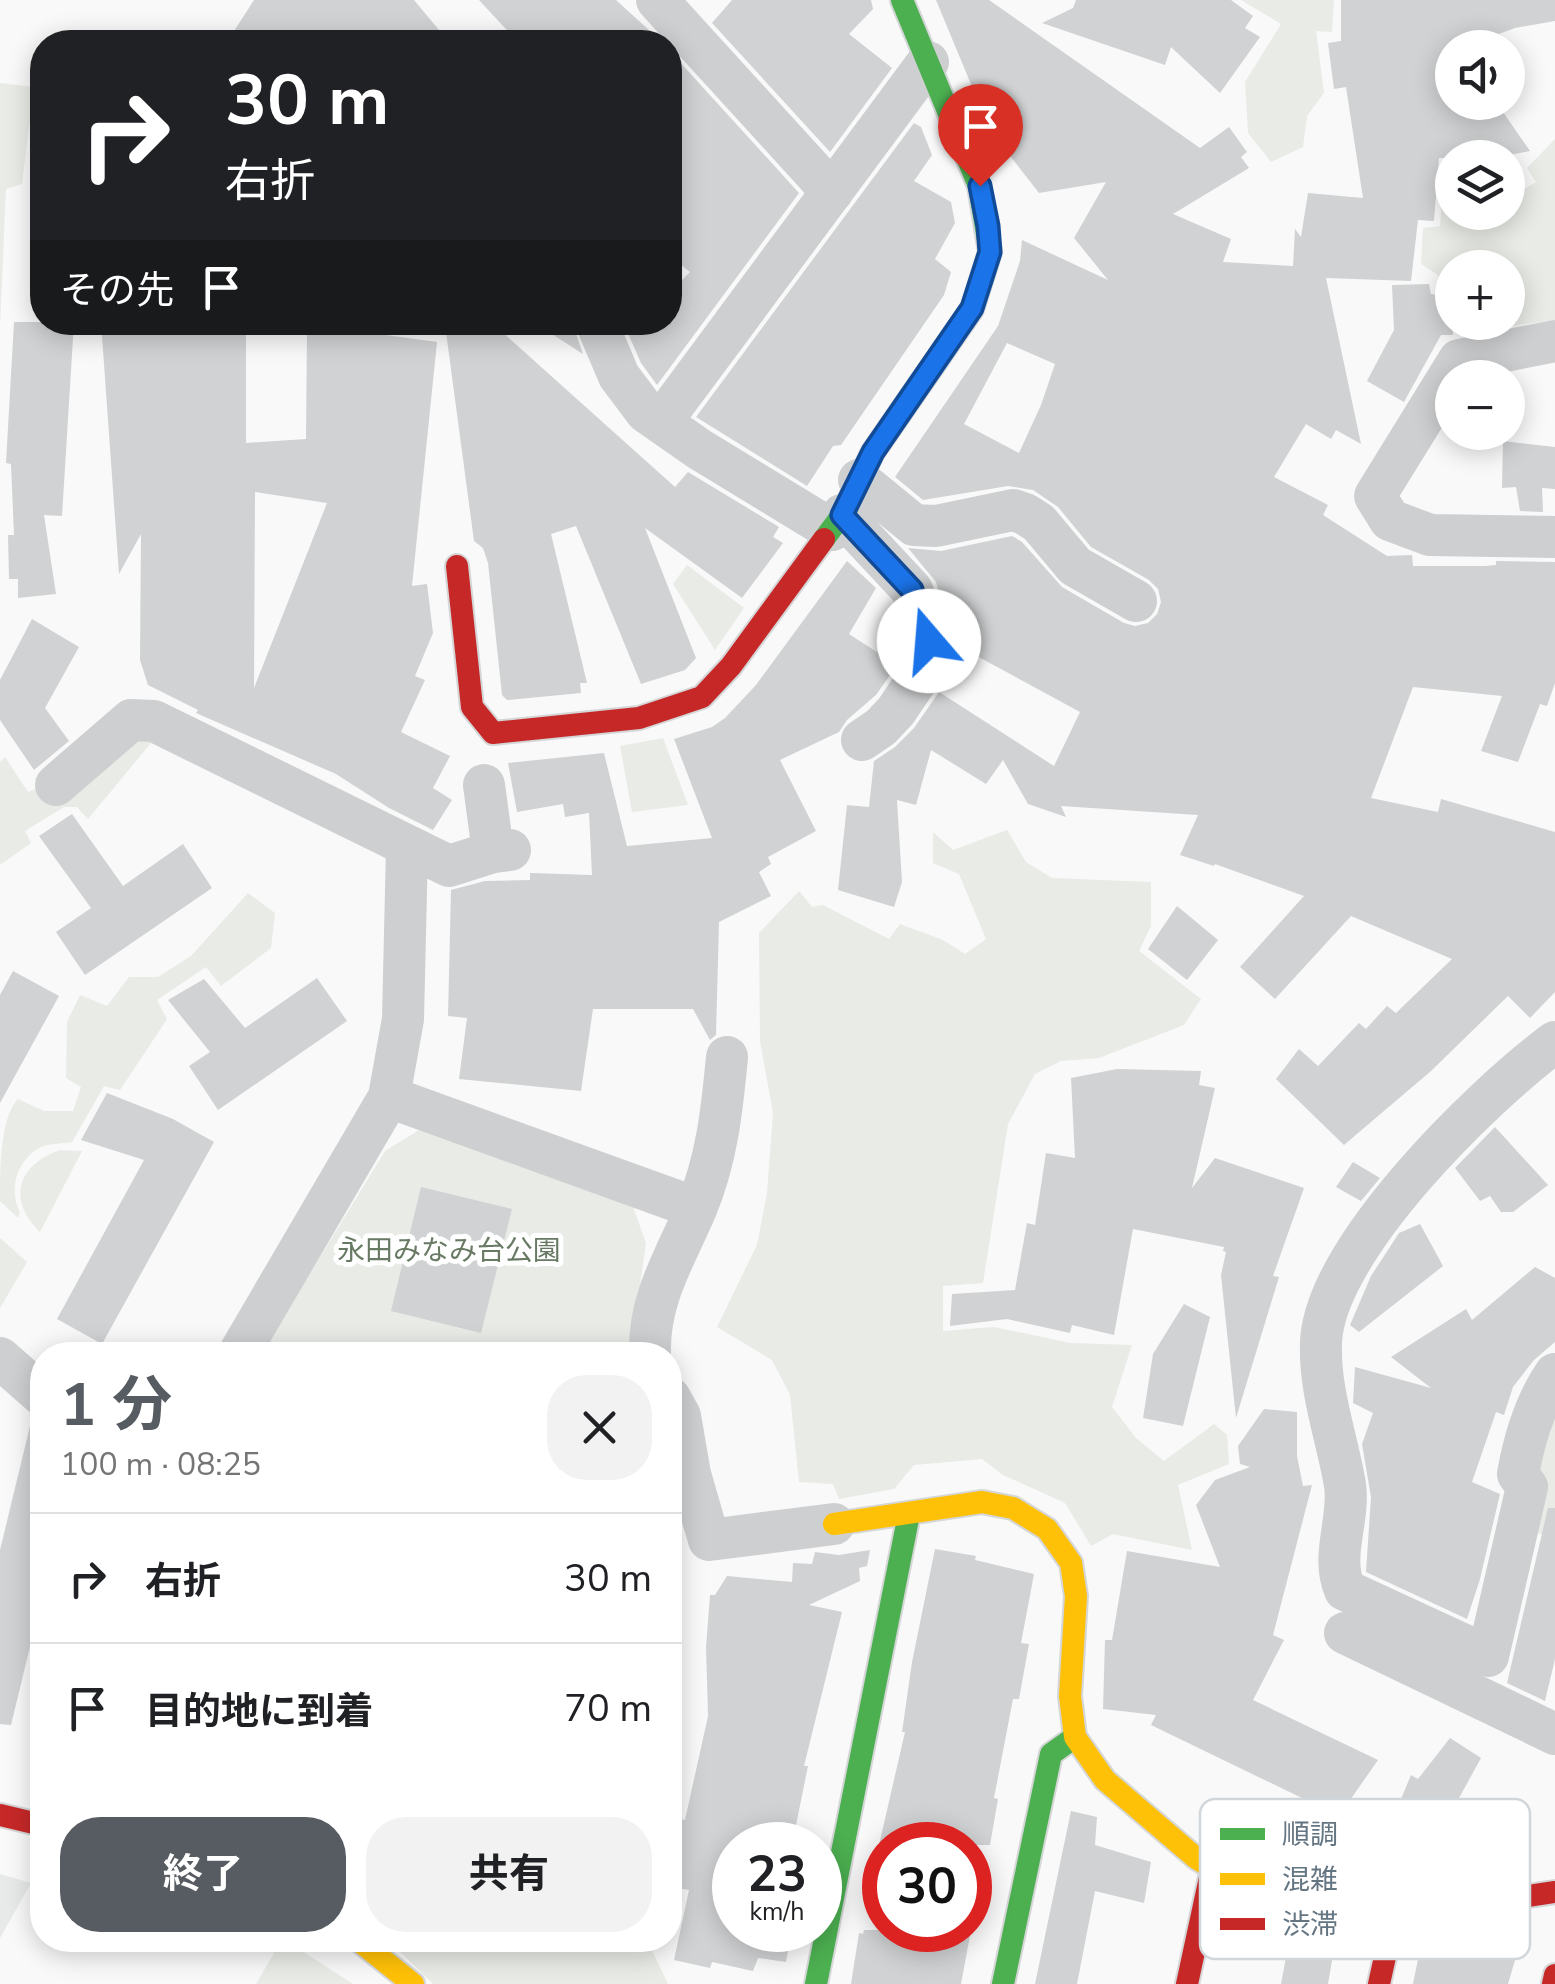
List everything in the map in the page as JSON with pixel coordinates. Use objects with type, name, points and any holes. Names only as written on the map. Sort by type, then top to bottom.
[{"type":"street","points":[[485,755],[639,718],[702,696],[731,666],[844,508],[873,452],[972,308],[990,252],[980,186],[902,0]]},
{"type":"street","points":[[680,18],[832,192]]},
{"type":"street","points":[[661,422],[928,62]]},
{"type":"street","points":[[601,335],[618,376],[646,412],[699,449],[844,508],[914,525],[936,526],[1012,510],[1025,514],[1039,523],[1075,566],[1136,601]]},
{"type":"street","points":[[1555,341],[1459,360],[1375,496],[1390,520],[1430,535],[1555,537]]},
{"type":"street","points":[[844,508],[912,590],[929,641],[921,674],[882,727],[862,740]]},
{"type":"street","points":[[56,786],[131,720],[154,720],[171,735],[449,866],[501,851],[485,755],[472,706],[457,566]]},
{"type":"street","points":[[246,1342],[390,1096],[403,1019],[407,848]]},
{"type":"street","points":[[1555,1042],[1528,1062],[1406,1182],[1353,1259],[1327,1308],[1322,1374],[1345,1486],[1346,1508],[1338,1552],[1344,1590],[1488,1656],[1527,1487],[1518,1474],[1522,1454],[1529,1428],[1555,1374]]},
{"type":"street","points":[[649,1342],[649,1330],[668,1264],[696,1208],[719,1137],[726,1057]]},
{"type":"street","points":[[390,1096],[696,1208]]},
{"type":"street","points":[[0,1358],[30,1384]]},
{"type":"street","points":[[682,1428],[690,1474],[709,1540],[982,1502],[1013,1508],[1046,1529],[1072,1563],[1076,1596],[1070,1696],[1075,1737],[1104,1780],[1200,1860]]},
{"type":"street","points":[[816,1984],[909,1514]]},
{"type":"street","points":[[1345,1634],[1555,1734]]},
{"type":"street","points":[[1003,1984],[1051,1754],[1075,1737]]},
{"type":"street","points":[[0,1815],[30,1822]]},
{"type":"street","points":[[1530,1896],[1555,1892]]},
{"type":"street","points":[[1187,1984],[1200,1924]]},
{"type":"street","points":[[373,1952],[413,1984]]},
{"type":"street","points":[[1379,1984],[1385,1959]]},
{"type":"street","points":[[1553,1984],[1555,1974]]},
{"type":"shaded area","points":[[0,1874],[30,1885],[0,1938]]},
{"type":"green space","points":[[1241,0],[1334,0],[1332,32],[1316,31],[1324,93],[1307,116],[1303,147],[1271,162],[1248,133],[1245,82],[1281,24]]},
{"type":"green space","points":[[0,83],[30,87],[30,119],[22,184],[6,189],[0,326]]},
{"type":"green space","points":[[1555,139],[1555,320],[1525,324],[1525,250],[1435,250],[1435,273],[1421,264],[1423,228],[1525,230],[1525,189],[1536,182],[1527,168]]},
{"type":"green space","points":[[687,565],[744,608],[715,650],[673,584]]},
{"type":"green space","points":[[132,731],[151,743],[88,819],[77,807],[64,807],[25,831],[31,843],[0,865],[0,762],[5,757],[28,792]]},
{"type":"green space","points":[[663,738],[688,805],[632,812],[620,746]]},
{"type":"green space","points":[[1007,830],[1026,862],[1052,878],[1151,882],[1151,926],[1139,951],[1201,999],[1184,1025],[1099,1058],[1061,1061],[1035,1074],[1008,1124],[983,1283],[943,1286],[943,1331],[994,1327],[1071,1343],[1132,1345],[1112,1407],[1136,1438],[1164,1461],[1214,1424],[1227,1435],[1229,1464],[1178,1485],[1192,1550],[1113,1534],[1091,1546],[1065,1503],[1003,1475],[982,1459],[914,1465],[894,1489],[839,1499],[833,1484],[799,1482],[790,1395],[772,1360],[717,1327],[757,1245],[767,1193],[773,1113],[760,1041],[759,933],[799,891],[812,907],[823,905],[889,939],[900,924],[943,940],[965,954],[986,939],[959,874],[933,863],[933,832],[953,850]]},
{"type":"green space","points":[[248,893],[275,913],[271,948],[221,986],[206,967],[157,1000],[167,1019],[120,1090],[104,1086],[72,1142],[42,1146],[24,1161],[15,1186],[18,1218],[0,1201],[2,1145],[8,1118],[18,1099],[44,1111],[73,1111],[81,1087],[66,1078],[67,1022],[80,995],[107,1006],[129,977],[158,977],[191,956]]},
{"type":"green space","name":"永田みなみ台公園","points":[[419,1130],[632,1204],[646,1243],[632,1342],[268,1342],[385,1151]]},
{"type":"green space","points":[[60,1150],[82,1151],[40,1232],[23,1207],[22,1184],[34,1164]]},
{"type":"green space","points":[[0,1238],[27,1262],[0,1308]]},
{"type":"green space","points":[[1555,1402],[1555,1537],[1537,1533],[1530,1471]]},
{"type":"green space","points":[[304,1952],[353,1984],[256,1984],[274,1953]]},
{"type":"green space","points":[[400,1952],[653,1952],[668,1984],[433,1984]]},
{"type":"building","points":[[254,0],[414,0],[439,30],[235,30]]},
{"type":"building","points":[[479,0],[616,0],[649,30],[507,30]]},
{"type":"building","points":[[732,0],[871,0],[873,9],[849,34],[892,68],[830,152],[712,23]]},
{"type":"building","points":[[936,0],[989,0],[1200,148],[1229,127],[1247,152],[1241,157],[1249,168],[1173,214],[1231,239],[1223,262],[1293,266],[1295,229],[1301,237],[1308,193],[1363,198],[1346,87],[1334,89],[1328,43],[1341,41],[1341,0],[1555,0],[1555,21],[1510,30],[1435,30],[1435,120],[1508,120],[1522,140],[1435,140],[1434,221],[1418,220],[1411,281],[1326,278],[1361,444],[1336,430],[1331,439],[1306,424],[1274,477],[1328,505],[1323,515],[1387,556],[1412,555],[1413,566],[1555,562],[1555,683],[1547,706],[1540,704],[1518,762],[1481,751],[1502,696],[1413,687],[1371,798],[1438,812],[1441,799],[1555,832],[1555,992],[1530,1018],[1508,996],[1431,1071],[1344,1145],[1276,1079],[1299,1049],[1318,1066],[1359,1023],[1366,1029],[1387,1006],[1396,1013],[1452,959],[1351,916],[1275,999],[1240,967],[1304,896],[1180,855],[1198,815],[1061,806],[1066,817],[1028,804],[1003,760],[986,784],[931,750],[916,805],[897,800],[902,882],[894,907],[838,890],[847,805],[869,807],[874,761],[914,728],[939,692],[1054,766],[1080,712],[953,643],[936,582],[908,548],[941,551],[1012,536],[1062,587],[1124,623],[1148,623],[1161,602],[1158,589],[1149,580],[1091,547],[1058,507],[1033,490],[1008,486],[923,500],[895,477],[998,326],[1020,261],[1022,240],[1108,280],[1074,238],[1106,182],[1039,193],[990,130]],"holes":[[[1007,343],[1055,364],[1019,453],[964,424]]]},
{"type":"building","points":[[1076,0],[1231,0],[1253,16],[1245,28],[1260,37],[1220,93],[1171,47],[1165,65],[1042,23],[1073,8]]},
{"type":"building","points":[[682,64],[799,193],[657,385],[641,363],[629,335],[682,335],[682,280],[690,272],[682,266]]},
{"type":"building","points":[[914,123],[921,127],[932,155],[914,181],[951,202],[955,223],[935,259],[951,272],[944,295],[841,445],[833,446],[807,486],[696,417]]},
{"type":"building","points":[[1429,284],[1431,294],[1435,295],[1435,340],[1438,340],[1404,402],[1367,381],[1394,330],[1392,285]]},
{"type":"building","points":[[14,322],[30,322],[30,335],[73,335],[62,516],[44,515],[56,594],[18,598],[18,579],[9,579],[8,535],[14,535],[11,464],[6,463]]},
{"type":"building","points":[[102,335],[246,335],[246,443],[306,439],[307,335],[386,335],[437,342],[412,586],[427,584],[433,633],[415,676],[425,680],[401,732],[450,756],[433,788],[452,800],[433,830],[336,774],[196,713],[198,710],[148,685],[140,660],[141,534],[119,574]],"holes":[[[255,492],[327,503],[254,688]]]},
{"type":"building","points":[[446,335],[505,335],[675,487],[688,472],[779,527],[773,537],[783,543],[742,598],[645,528],[696,658],[685,670],[641,684],[576,526],[551,534],[587,683],[580,683],[581,693],[507,700],[502,695],[488,563],[483,548],[474,541]]},
{"type":"building","points":[[553,335],[576,335],[583,354]]},
{"type":"building","points":[[1525,444],[1555,447],[1555,489],[1542,488],[1543,512],[1520,511],[1516,487],[1502,488],[1503,450],[1525,450]]},
{"type":"building","points":[[847,561],[876,588],[849,634],[897,665],[876,695],[839,732],[780,760],[816,831],[768,857],[771,864],[759,872],[771,896],[719,922],[716,1035],[710,1040],[693,1009],[593,1009],[581,1091],[459,1079],[467,1018],[448,1016],[451,890],[485,881],[530,880],[530,873],[592,875],[589,813],[565,817],[563,804],[517,812],[508,763],[604,753],[627,846],[712,838],[674,739],[712,727],[725,718],[756,685]]},
{"type":"building","points":[[32,619],[79,647],[45,708],[69,741],[34,770],[0,720],[0,680]]},
{"type":"building","points":[[72,814],[123,886],[183,844],[212,888],[85,975],[56,932],[91,908],[39,836]]},
{"type":"building","points":[[1177,906],[1218,940],[1187,980],[1148,949]]},
{"type":"building","points":[[13,971],[59,996],[0,1103],[0,995]]},
{"type":"building","points":[[317,978],[347,1021],[218,1110],[189,1066],[210,1052],[168,1000],[204,979],[245,1028]]},
{"type":"building","points":[[1117,1069],[1201,1071],[1199,1085],[1215,1088],[1192,1188],[1215,1158],[1304,1188],[1273,1276],[1279,1277],[1236,1418],[1221,1275],[1224,1247],[1133,1229],[1114,1335],[1072,1325],[1070,1333],[1007,1319],[950,1326],[952,1294],[1015,1290],[1027,1223],[1035,1225],[1046,1153],[1075,1158],[1071,1078]]},
{"type":"building","points":[[107,1093],[173,1119],[214,1142],[103,1342],[57,1319],[144,1160],[81,1140]]},
{"type":"building","points":[[1495,1127],[1548,1185],[1513,1212],[1501,1212],[1490,1196],[1480,1201],[1455,1168]]},
{"type":"building","points":[[1353,1162],[1380,1178],[1361,1201],[1336,1187]]},
{"type":"building","points":[[421,1187],[512,1209],[481,1333],[391,1311]]},
{"type":"building","points":[[1420,1224],[1443,1266],[1359,1332],[1350,1325],[1371,1276],[1399,1233]]},
{"type":"building","points":[[1535,1267],[1555,1278],[1555,1342],[1534,1360],[1513,1387],[1504,1415],[1496,1412],[1472,1482],[1500,1494],[1467,1619],[1366,1572],[1371,1497],[1362,1444],[1373,1413],[1353,1403],[1355,1367],[1431,1388],[1391,1357],[1466,1309],[1472,1320]]},
{"type":"building","points":[[1184,1304],[1210,1317],[1183,1426],[1143,1418],[1153,1354]]},
{"type":"building","points":[[1264,1409],[1297,1412],[1297,1456],[1303,1486],[1312,1485],[1273,1635],[1284,1640],[1253,1700],[1378,1760],[1351,1799],[1304,1799],[1151,1725],[1156,1715],[1103,1709],[1105,1640],[1112,1640],[1127,1551],[1220,1567],[1196,1505],[1215,1480],[1250,1467],[1240,1464],[1238,1446]]},
{"type":"building","points":[[30,1426],[30,1647],[11,1725],[0,1724],[0,1550]]},
{"type":"building","points":[[1548,1508],[1555,1508],[1555,1659],[1545,1701],[1507,1683]]},
{"type":"building","points":[[935,1549],[976,1556],[975,1560],[1034,1574],[1021,1643],[1029,1644],[1019,1699],[1013,1699],[994,1798],[998,1799],[992,1834],[992,1822],[884,1822],[905,1732],[912,1662]]},
{"type":"building","points":[[870,1550],[867,1566],[859,1568],[860,1581],[809,1605],[842,1612],[804,1766],[808,1766],[797,1822],[712,1822],[712,1952],[788,1952],[786,1962],[758,1958],[753,1971],[712,1962],[710,1968],[674,1960],[676,1952],[682,1952],[682,1923],[689,1890],[682,1889],[682,1819],[685,1820],[708,1716],[706,1647],[710,1595],[715,1595],[727,1576],[792,1582],[793,1563],[812,1564],[815,1552],[839,1555]]},
{"type":"building","points":[[1450,1738],[1481,1758],[1461,1799],[1401,1799],[1411,1775],[1418,1779]]},
{"type":"building","points":[[1071,1811],[1097,1817],[1095,1845],[1151,1862],[1144,1903],[1095,1891],[1077,1984],[1035,1984]]},
{"type":"building","points":[[859,1933],[862,1952],[967,1952],[961,1984],[851,1984]]},
{"type":"building","points":[[1286,1959],[1332,1959],[1328,1984],[1281,1984]]},
{"type":"building","points":[[1418,1959],[1515,1959],[1508,1984],[1413,1984]]},
{"type":"traffic: fast","points":[[824,539],[842,515],[873,452],[972,309],[990,252],[979,186],[902,0]]},
{"type":"traffic: fast","points":[[816,1984],[909,1514]]},
{"type":"traffic: fast","points":[[1003,1984],[1051,1754],[1075,1737]]},
{"type":"traffic: slow","points":[[834,1524],[982,1502],[1013,1508],[1047,1529],[1071,1563],[1076,1596],[1070,1696],[1075,1737],[1105,1780],[1200,1860]]},
{"type":"traffic: slow","points":[[373,1952],[413,1984]]},
{"type":"traffic: jam","points":[[457,566],[472,707],[493,733],[639,718],[702,697],[731,666],[824,539]]},
{"type":"traffic: jam","points":[[0,1815],[30,1822]]},
{"type":"traffic: jam","points":[[1530,1896],[1555,1892]]},
{"type":"traffic: jam","points":[[1187,1984],[1200,1924]]},
{"type":"traffic: jam","points":[[1379,1984],[1385,1959]]},
{"type":"traffic: jam","points":[[1553,1984],[1555,1975]]},
{"type":"route","points":[[929,641],[912,590],[842,515],[873,452],[972,308],[990,252],[980,186]]}]
